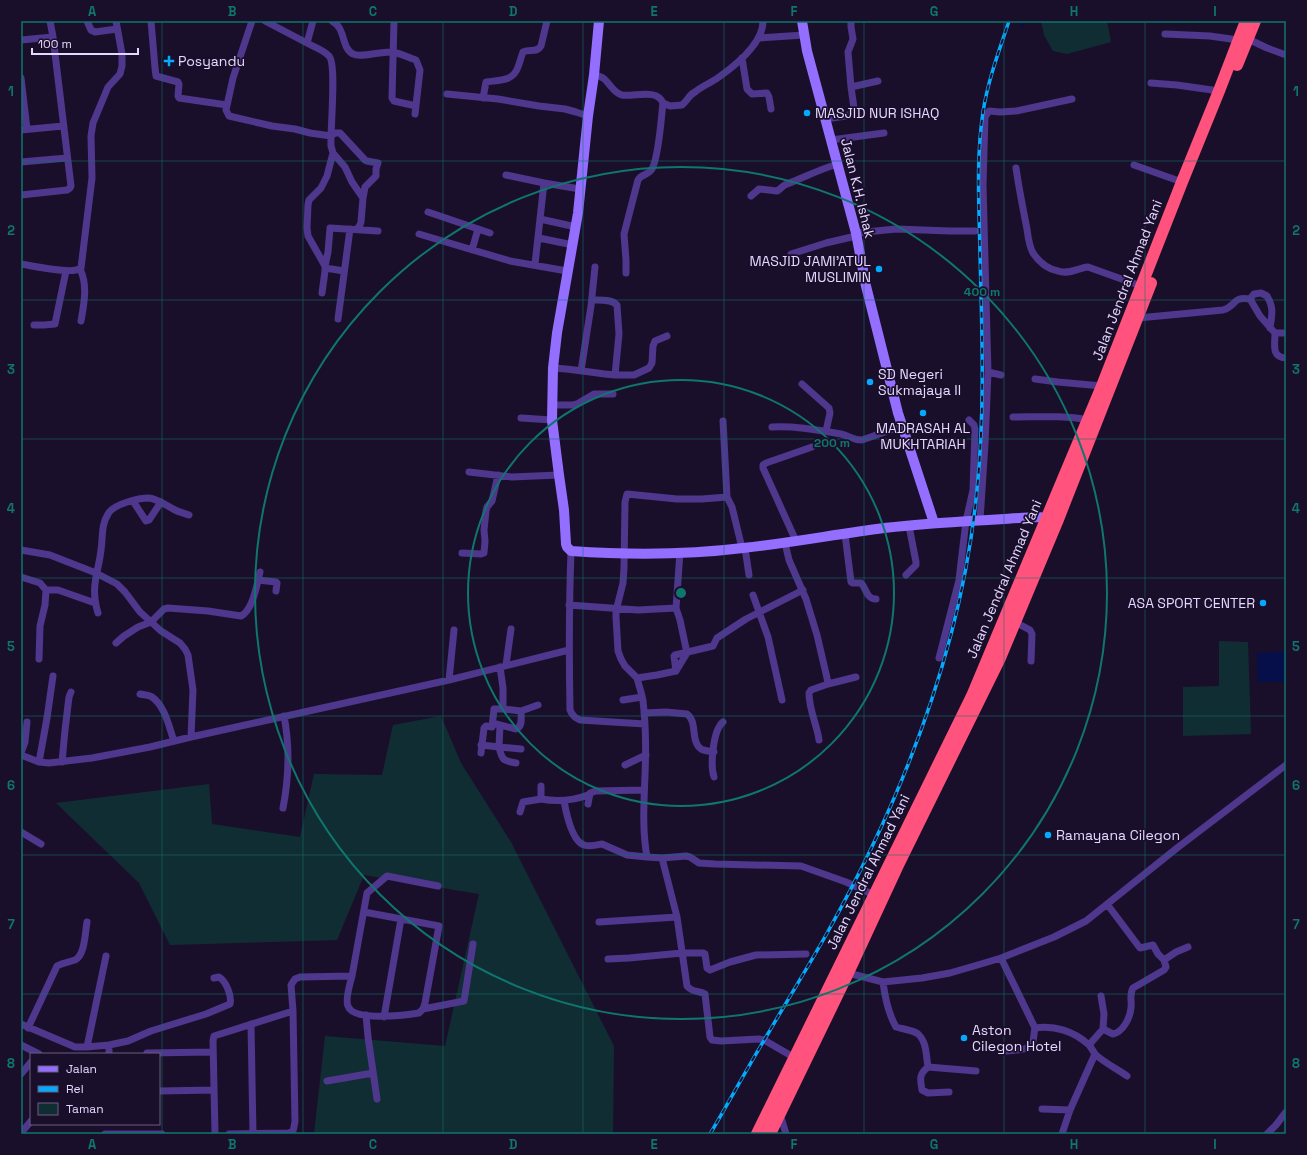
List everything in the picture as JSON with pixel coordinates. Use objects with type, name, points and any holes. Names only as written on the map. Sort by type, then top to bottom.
[{"type":"highway","name":"Jalan Jendral Ahmad Yani","points":[[757,1134],[972,696],[1052,520],[1138,318],[1243,40],[1246,21]]},
{"type":"highway","name":"Jalan Jendral Ahmad Yani","points":[[770,1134],[848,973],[899,863],[1000,658],[1015,622],[1088,420],[1182,182],[1219,91],[1243,40],[1255,21]]},
{"type":"street","points":[[21,195],[69,189],[71,183],[50,21]]},
{"type":"street","points":[[87,21],[91,30],[94,32],[117,29]]},
{"type":"street","points":[[82,321],[84,285],[83,276],[80,270],[92,183],[91,136],[93,123],[108,87],[120,74],[122,66],[122,54],[116,21]]},
{"type":"street","points":[[152,21],[156,76],[178,82],[179,98],[227,105]]},
{"type":"street","points":[[252,21],[233,78],[226,110],[229,116],[310,133],[331,136],[335,133],[340,133],[367,162],[378,163],[376,176],[365,187],[361,222],[353,229],[344,271],[343,290],[338,319]]},
{"type":"street","points":[[265,21],[326,53],[332,59],[333,87],[331,146],[333,153],[345,167],[352,182],[363,198]]},
{"type":"street","points":[[308,43],[313,21]]},
{"type":"street","points":[[332,21],[340,28],[347,48],[352,54],[360,55],[393,52],[416,60],[420,70],[416,110],[392,100],[393,52],[394,21]]},
{"type":"street","points":[[483,98],[486,82],[508,79],[517,70],[525,50],[536,50],[542,46],[546,21]]},
{"type":"street","points":[[599,21],[576,227],[567,271],[552,368],[552,420],[564,510],[567,547],[571,551],[624,553],[680,552],[743,548],[934,523],[1038,517],[1052,520]]},
{"type":"street","points":[[662,103],[670,106],[682,105],[692,93],[719,77],[742,58],[759,38],[763,21]]},
{"type":"street","name":"Jalan K.H. Ishak","points":[[802,21],[804,35],[856,234],[872,309],[902,426],[934,523]]},
{"type":"street","points":[[825,119],[846,116],[853,112],[854,108],[848,52],[853,39],[850,27],[851,21]]},
{"type":"street","points":[[1165,34],[1210,36],[1243,40],[1286,55]]},
{"type":"street","points":[[759,38],[804,35]]},
{"type":"street","points":[[21,40],[53,37]]},
{"type":"street","points":[[742,58],[747,89],[752,94],[767,93],[771,109]]},
{"type":"street","points":[[594,75],[602,78],[621,95],[654,95],[659,97],[662,103],[654,165],[649,173],[640,177],[638,180],[624,234],[626,273]]},
{"type":"street","points":[[21,78],[24,130],[63,126]]},
{"type":"street","points":[[851,87],[878,81]]},
{"type":"street","points":[[1151,83],[1219,91]]},
{"type":"street","points":[[447,94],[498,99],[565,109],[588,116]]},
{"type":"street","points":[[980,520],[988,372],[983,185],[985,117],[989,111],[1016,111],[1072,99]]},
{"type":"street","points":[[831,140],[884,133]]},
{"type":"street","points":[[333,153],[322,188],[309,200],[307,228],[308,236],[325,267],[344,271]]},
{"type":"street","points":[[21,162],[67,158]]},
{"type":"street","points":[[751,196],[758,189],[777,191],[788,183],[800,179],[806,175],[838,164]]},
{"type":"street","points":[[1134,165],[1182,182]]},
{"type":"street","points":[[1016,168],[1030,246],[1037,259],[1043,265],[1058,272],[1071,272],[1080,268],[1088,267],[1141,286]]},
{"type":"street","points":[[506,175],[580,189]]},
{"type":"street","points":[[535,264],[544,183]]},
{"type":"street","points":[[428,212],[490,233]]},
{"type":"street","points":[[540,218],[576,227]]},
{"type":"street","points":[[322,293],[330,228],[378,231]]},
{"type":"street","points":[[472,250],[478,229]]},
{"type":"street","points":[[791,254],[856,234],[896,229],[975,231]]},
{"type":"street","points":[[419,234],[510,261],[535,264],[567,271]]},
{"type":"street","points":[[538,238],[573,245]]},
{"type":"street","points":[[21,264],[66,271],[80,270]]},
{"type":"street","points":[[581,371],[592,300],[595,268]]},
{"type":"street","points":[[34,325],[55,324],[66,271]]},
{"type":"street","points":[[1250,299],[1254,294],[1261,293],[1267,296],[1273,311],[1272,331],[1276,354],[1281,358],[1286,358]]},
{"type":"street","points":[[1138,318],[1223,310],[1228,308],[1238,298],[1250,299]]},
{"type":"street","points":[[1250,299],[1260,316],[1272,331],[1286,333]]},
{"type":"street","points":[[592,300],[611,301],[617,305],[619,334],[615,375]]},
{"type":"street","points":[[552,368],[615,375],[634,375],[649,368],[652,363],[653,346],[655,341],[667,336]]},
{"type":"street","points":[[988,372],[1001,375]]},
{"type":"street","points":[[1035,379],[1102,386]]},
{"type":"street","points":[[802,384],[829,408],[830,413],[826,431]]},
{"type":"street","points":[[553,405],[573,405],[594,394],[613,394]]},
{"type":"street","points":[[1013,417],[1057,417],[1088,420]]},
{"type":"street","points":[[521,418],[552,420]]},
{"type":"street","points":[[939,658],[959,580],[966,521],[973,490],[975,468],[975,428],[969,420]]},
{"type":"street","points":[[723,421],[727,497],[732,507],[749,575]]},
{"type":"street","points":[[772,427],[800,427],[845,435],[853,440],[862,440],[902,426]]},
{"type":"street","points":[[796,541],[763,465],[812,447]]},
{"type":"street","points":[[469,472],[512,477],[559,475]]},
{"type":"street","points":[[462,553],[484,553],[486,511],[487,507],[492,501],[498,475]]},
{"type":"street","points":[[648,857],[644,828],[646,755],[642,697],[637,678],[625,666],[618,651],[616,617],[623,578],[625,502],[627,494],[677,499],[727,497]]},
{"type":"street","points":[[98,613],[95,603],[94,582],[102,549],[104,524],[108,512],[116,506],[150,498],[161,502],[176,511],[189,515]]},
{"type":"street","points":[[133,501],[146,521],[149,520],[161,502]]},
{"type":"street","points":[[906,575],[916,565],[909,526]]},
{"type":"street","points":[[845,534],[850,580],[853,583],[861,583],[869,597],[876,599]]},
{"type":"street","points":[[785,542],[789,560],[803,590],[817,635],[828,684]]},
{"type":"street","points":[[21,550],[50,555],[96,573],[117,584],[140,612],[168,637],[180,643],[185,648],[188,655],[194,690],[191,737]]},
{"type":"street","points":[[571,551],[569,605],[570,710],[572,714],[580,720],[645,724]]},
{"type":"street","points":[[680,552],[676,608],[687,653]]},
{"type":"street","points":[[116,643],[138,627],[151,622],[164,609],[168,608],[208,611],[241,616],[246,613],[251,604],[260,572]]},
{"type":"street","points":[[21,577],[40,583],[46,590],[44,610],[40,626],[39,659]]},
{"type":"street","points":[[258,580],[276,582],[276,591]]},
{"type":"street","points":[[46,590],[58,590],[95,603]]},
{"type":"street","points":[[637,678],[676,671],[674,656],[713,646],[717,638],[746,619],[803,590]]},
{"type":"street","points":[[753,595],[770,644],[782,700]]},
{"type":"street","points":[[569,605],[638,610],[676,608]]},
{"type":"street","points":[[1015,622],[1030,630],[1032,634],[1031,661]]},
{"type":"street","points":[[503,709],[503,666],[511,629]]},
{"type":"street","points":[[449,680],[454,630]]},
{"type":"street","points":[[27,722],[25,742],[21,754],[39,762],[62,762],[116,754],[449,680],[569,650]]},
{"type":"street","points":[[39,762],[53,676]]},
{"type":"street","points":[[819,740],[813,720],[809,694],[811,690],[856,677]]},
{"type":"street","points":[[62,762],[69,697],[71,692]]},
{"type":"street","points":[[140,694],[150,696],[158,703],[165,715],[174,741]]},
{"type":"street","points":[[623,700],[642,697]]},
{"type":"street","points":[[516,764],[503,759],[499,747],[494,709],[521,711],[538,706]]},
{"type":"street","points":[[481,753],[484,728],[486,726],[491,727],[496,724],[516,729],[519,728],[521,726],[521,711]]},
{"type":"street","points":[[644,713],[666,712],[687,714],[691,718],[699,748],[714,752]]},
{"type":"street","points":[[283,808],[287,785],[288,761],[288,735],[284,716]]},
{"type":"street","points":[[714,777],[712,772],[716,734],[719,725],[723,722]]},
{"type":"street","points":[[481,745],[521,748]]},
{"type":"street","points":[[625,765],[646,755]]},
{"type":"street","points":[[848,973],[883,982],[922,978],[1001,958],[1073,928],[1086,921],[1177,848],[1286,765]]},
{"type":"street","points":[[541,786],[542,798]]},
{"type":"street","points":[[520,812],[524,802],[542,798],[552,801],[564,801],[573,800],[596,791],[644,790]]},
{"type":"street","points":[[588,795],[588,804]]},
{"type":"street","points":[[564,801],[566,816],[578,842],[584,845],[594,846],[602,844],[634,857],[662,858],[686,856],[699,863],[724,865],[758,864],[801,866],[846,882],[874,895]]},
{"type":"street","points":[[21,832],[41,844]]},
{"type":"street","points":[[662,858],[677,917],[687,986],[693,991],[703,992],[705,994],[710,1037],[712,1040],[721,1041],[764,1040],[795,1058]]},
{"type":"street","points":[[438,886],[387,876],[367,893],[347,1004],[348,1008],[353,1012],[384,1017],[418,1012],[423,1009],[464,1001],[473,944]]},
{"type":"street","points":[[1103,1030],[1113,1034],[1119,1032],[1123,1028],[1130,1014],[1132,991],[1136,986],[1166,968],[1164,960],[1152,944],[1140,948],[1108,904]]},
{"type":"street","points":[[364,912],[439,926],[423,1009]]},
{"type":"street","points":[[599,922],[677,917]]},
{"type":"street","points":[[384,1017],[401,919]]},
{"type":"street","points":[[28,1028],[57,966],[75,960],[82,952],[87,922]]},
{"type":"street","points":[[1164,960],[1176,952],[1188,947]]},
{"type":"street","points":[[608,958],[704,953],[707,968],[710,970],[730,962],[756,955],[806,954]]},
{"type":"street","points":[[87,1047],[106,956]]},
{"type":"street","points":[[1001,958],[1035,1028],[1033,1041],[1026,1049],[1004,1051]]},
{"type":"street","points":[[229,1134],[292,1131],[294,1128],[293,1011],[291,985],[295,979],[300,977],[352,976]]},
{"type":"street","points":[[21,1024],[75,1047],[109,1045],[128,1041],[151,1031],[206,1014],[230,1004],[231,1000],[223,981],[218,977],[214,978]]},
{"type":"street","points":[[883,982],[888,1010],[892,1021],[896,1027],[917,1033],[922,1039],[925,1046],[928,1067]]},
{"type":"street","points":[[1089,1045],[1103,1030],[1104,1014],[1101,996]]},
{"type":"street","points":[[215,1134],[214,1036],[293,1011]]},
{"type":"street","points":[[366,1015],[377,1099]]},
{"type":"street","points":[[251,1024],[253,1134]]},
{"type":"street","points":[[1035,1028],[1050,1027],[1075,1035],[1089,1045],[1095,1054],[1127,1076]]},
{"type":"street","points":[[21,1045],[36,1053]]},
{"type":"street","points":[[147,1051],[213,1052]]},
{"type":"street","points":[[1062,1134],[1070,1110],[1095,1054]]},
{"type":"street","points":[[21,1074],[30,1063]]},
{"type":"street","points":[[949,1092],[928,1093],[922,1090],[922,1072],[928,1067],[976,1072]]},
{"type":"street","points":[[327,1082],[373,1073]]},
{"type":"street","points":[[160,1091],[214,1090]]},
{"type":"street","points":[[1042,1109],[1070,1110]]},
{"type":"street","points":[[1267,1134],[1286,1112]]},
{"type":"street","points":[[780,1113],[786,1134]]},
{"type":"street","points":[[21,1133],[30,1122]]},
{"type":"street","points":[[105,1134],[162,1134]]},
{"type":"green space","points":[[1041,21],[1107,21],[1111,42],[1067,54],[1053,51],[1044,35]]},
{"type":"green space","points":[[1219,641],[1248,642],[1251,734],[1183,736],[1183,687],[1219,686]]},
{"type":"green space","points":[[441,716],[461,763],[511,842],[614,1046],[613,1134],[314,1134],[325,1036],[445,1046],[479,894],[364,875],[337,940],[170,945],[139,883],[56,803],[209,784],[212,824],[300,837],[314,774],[382,775],[393,725]]},
{"type":"shaded area","points":[[1286,651],[1286,682],[1258,682],[1257,653]]},
{"type":"waterway","points":[[1021,21],[1022,27]]},
{"type":"railway","points":[[710,1134],[819,947],[854,883],[880,830],[904,775],[925,720],[943,663],[958,606],[969,548],[980,460],[982,401],[982,312],[978,182],[979,147],[983,112],[988,88],[1009,21]]},
{"type":"place","name":"Posyandu","points":[[169,61]]},
{"type":"place","name":"MASJID NUR ISHAQ","points":[[807,113]]},
{"type":"place","name":"MASJID JAMI'ATUL MUSLIMIN","points":[[879,269]]},
{"type":"place","name":"SD Negeri Sukmajaya II","points":[[870,382]]},
{"type":"place","name":"MADRASAH AL MUKHTARIAH","points":[[923,413]]},
{"type":"place","name":"ASA SPORT CENTER","points":[[1263,603]]},
{"type":"place","name":"Ramayana Cilegon","points":[[1048,835]]},
{"type":"place","name":"Aston Cilegon Hotel","points":[[964,1038]]}]
